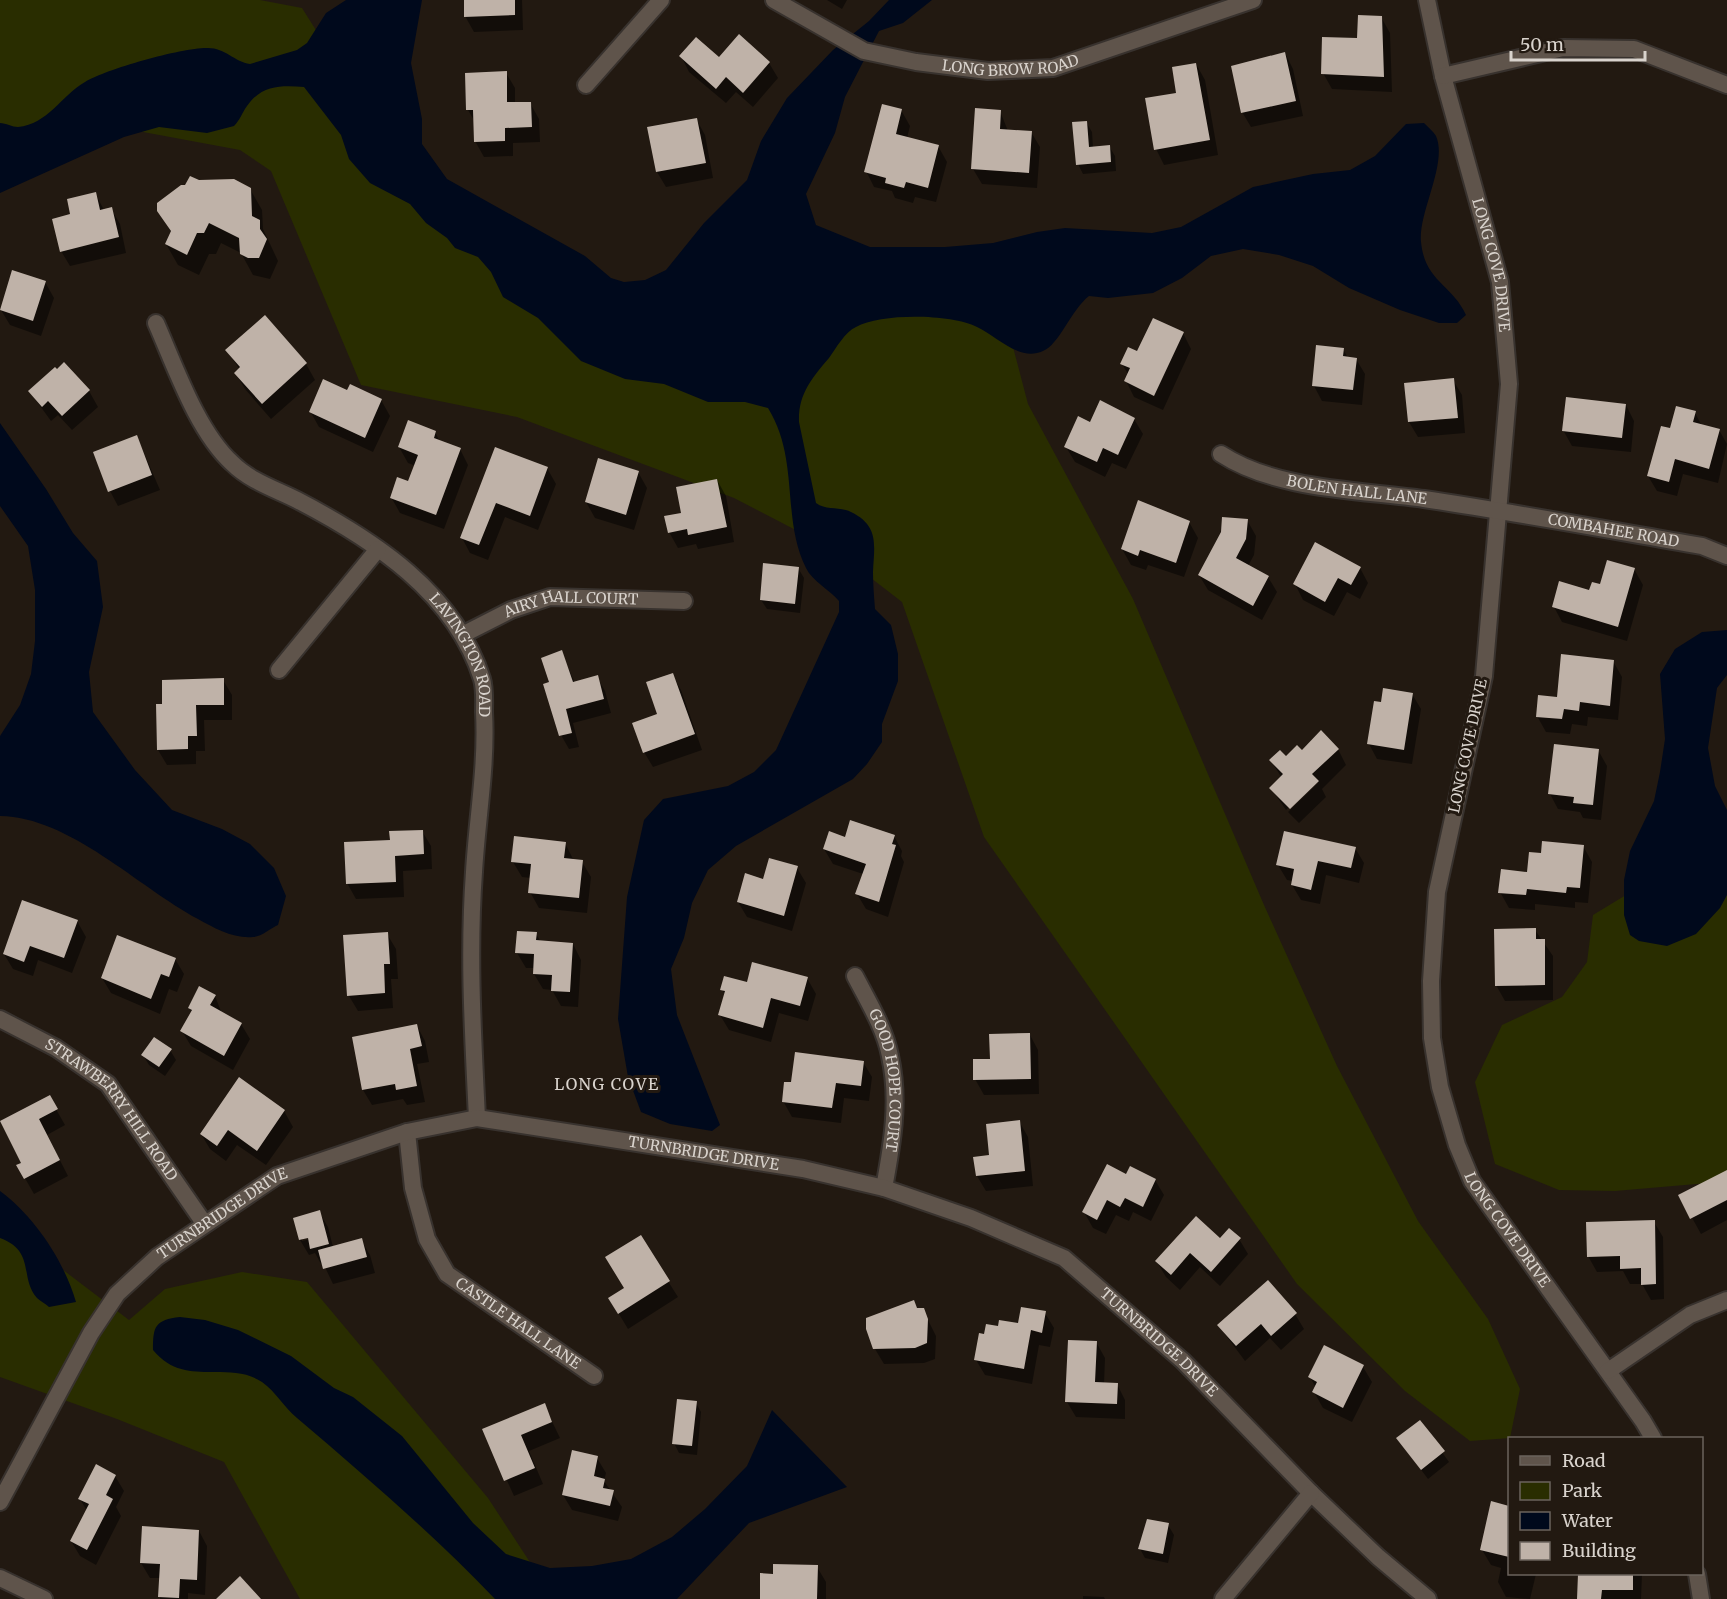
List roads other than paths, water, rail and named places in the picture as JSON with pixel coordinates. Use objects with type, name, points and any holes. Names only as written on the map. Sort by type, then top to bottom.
[{"type":"street","points":[[586,85],[661,0]]},
{"type":"street","name":"LONG BROW ROAD","points":[[774,0],[864,51],[916,62],[988,71],[1053,68],[1253,0]]},
{"type":"street","name":"LONG COVE DRIVE","points":[[1427,0],[1443,76],[1500,282],[1509,384],[1484,676],[1437,892],[1431,981],[1432,1038],[1443,1096],[1457,1145],[1472,1180],[1652,1437]]},
{"type":"street","points":[[1443,76],[1563,48],[1634,49],[1727,86]]},
{"type":"street","name":"LAVINGTON ROAD","points":[[156,322],[208,433],[231,463],[254,480],[339,524],[415,576],[464,634],[483,682],[485,729],[481,810],[474,872],[471,991],[477,1118]]},
{"type":"street","name":"BOLEN HALL LANE","points":[[1221,454],[1242,467],[1304,483],[1499,511]]},
{"type":"street","name":"COMBAHEE ROAD","points":[[1499,511],[1702,546],[1727,556]]},
{"type":"street","points":[[279,670],[378,549]]},
{"type":"street","name":"AIRY HALL COURT","points":[[464,634],[511,610],[550,597],[684,601]]},
{"type":"street","name":"GOOD HOPE COURT","points":[[855,976],[890,1054],[895,1089],[894,1135],[884,1188]]},
{"type":"street","name":"STRAWBERRY HILL ROAD","points":[[0,1019],[56,1048],[108,1084],[204,1223]]},
{"type":"street","name":"TURNBRIDGE DRIVE","points":[[0,1502],[91,1333],[117,1294],[157,1257],[204,1223],[277,1176],[407,1132],[477,1118],[802,1169],[884,1188],[971,1218],[1064,1258],[1183,1361],[1311,1493],[1378,1557],[1428,1599]]},
{"type":"street","name":"CASTLE HALL LANE","points":[[407,1132],[413,1188],[427,1239],[447,1275],[594,1376]]},
{"type":"street","points":[[1608,1371],[1690,1315],[1727,1300]]},
{"type":"street","points":[[1223,1599],[1311,1493]]},
{"type":"street","points":[[1697,1575],[1701,1599]]},
{"type":"street","points":[[0,1578],[44,1599]]},
{"type":"water","points":[[346,0],[422,0],[411,63],[422,119],[422,144],[447,179],[585,256],[611,278],[624,282],[645,280],[666,270],[704,223],[747,180],[761,141],[787,98],[833,50],[869,21],[889,0],[932,0],[903,23],[879,31],[845,97],[835,133],[806,194],[816,225],[870,247],[945,247],[993,243],[1065,228],[1152,233],[1181,227],[1253,187],[1313,174],[1350,170],[1375,156],[1406,124],[1424,123],[1436,136],[1439,147],[1438,160],[1421,230],[1421,242],[1433,275],[1454,296],[1466,315],[1457,323],[1439,323],[1400,310],[1349,288],[1313,266],[1279,255],[1243,249],[1211,256],[1182,278],[1153,293],[1108,298],[1089,296],[1076,310],[1054,342],[1043,351],[1034,353],[1017,351],[977,327],[951,320],[898,317],[867,322],[848,333],[812,380],[801,403],[799,422],[816,503],[824,507],[851,512],[871,530],[874,545],[875,609],[891,625],[898,654],[898,681],[882,724],[882,742],[867,764],[853,779],[736,846],[708,870],[692,903],[684,938],[671,969],[677,1015],[720,1125],[712,1131],[670,1124],[641,1112],[628,1077],[618,1019],[627,897],[644,820],[663,799],[728,786],[754,772],[776,750],[839,612],[839,601],[809,573],[799,549],[794,529],[784,448],[778,428],[768,408],[745,402],[708,402],[664,384],[625,379],[581,361],[538,318],[503,297],[491,272],[478,257],[455,248],[447,238],[426,223],[410,204],[370,183],[349,159],[341,135],[304,87],[288,86],[265,90],[253,99],[234,126],[207,133],[159,127],[124,137],[0,193],[0,123],[18,127],[29,125],[46,115],[85,82],[127,65],[164,55],[208,48],[250,64],[297,50],[307,43],[326,13]]},
{"type":"water","points":[[0,423],[46,489],[73,533],[97,561],[103,607],[89,672],[93,712],[135,770],[172,810],[222,829],[250,844],[274,868],[286,896],[278,925],[263,934],[246,937],[231,935],[217,929],[175,905],[78,841],[52,828],[26,819],[0,816],[0,736],[20,705],[31,674],[35,641],[35,590],[28,546],[0,506]]},
{"type":"water","points":[[1727,630],[1727,675],[1717,688],[1708,748],[1715,786],[1727,810],[1727,895],[1720,908],[1696,934],[1667,946],[1639,941],[1630,935],[1624,915],[1624,880],[1630,851],[1654,801],[1660,772],[1665,739],[1660,674],[1675,649],[1702,632]]},
{"type":"water","points":[[0,1191],[25,1214],[47,1241],[64,1271],[76,1302],[49,1307],[37,1298],[29,1282],[23,1257],[11,1243],[0,1238]]},
{"type":"water","points":[[180,1317],[205,1320],[238,1330],[291,1356],[334,1388],[353,1397],[402,1436],[473,1523],[506,1554],[550,1568],[592,1566],[631,1559],[672,1537],[705,1509],[747,1466],[772,1410],[847,1487],[749,1523],[677,1599],[495,1599],[423,1528],[297,1418],[262,1382],[235,1373],[192,1371],[165,1362],[153,1350],[155,1330],[160,1322]]},
{"type":"district","name":"LONG COVE","points":[[607,1084]]}]
